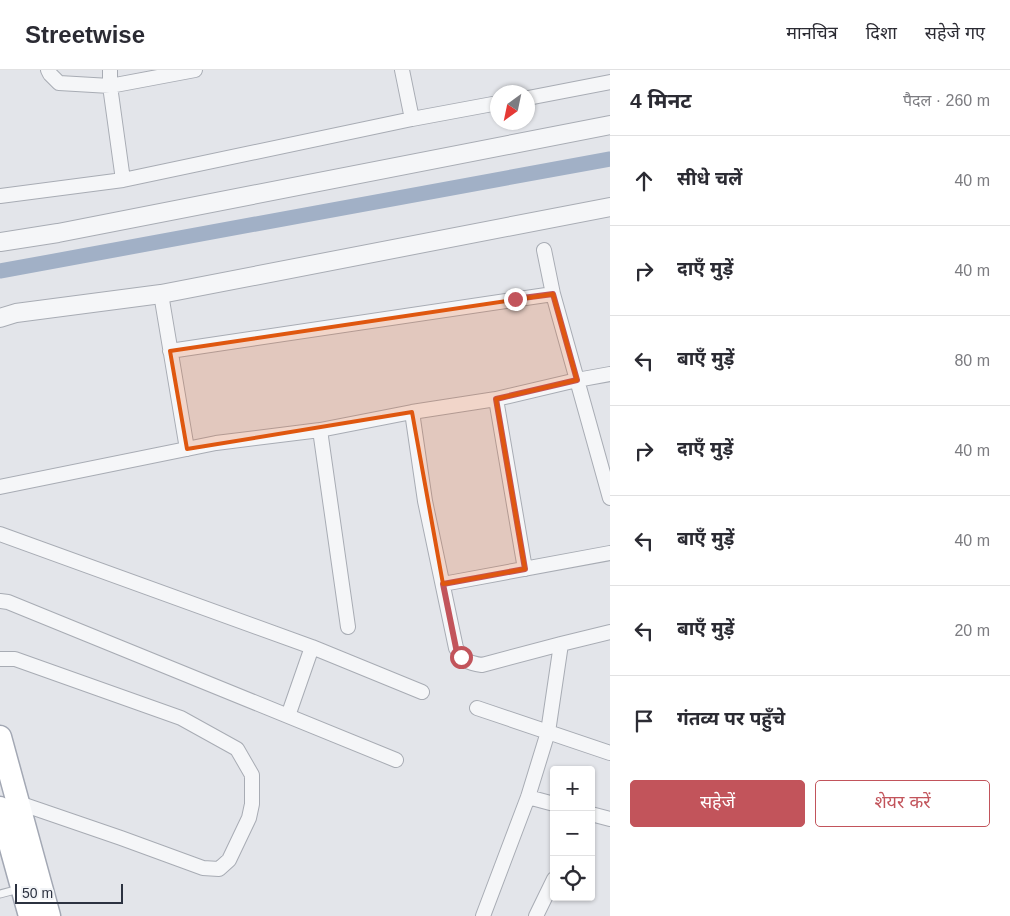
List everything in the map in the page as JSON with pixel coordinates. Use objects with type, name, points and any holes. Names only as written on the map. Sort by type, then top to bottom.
[{"type":"main road","points":[[0,736],[22,888],[30,916]]},
{"type":"main road","points":[[9,805],[49,916]]},
{"type":"street","points":[[48,70],[59,83],[110,86],[195,70]]},
{"type":"street","points":[[110,70],[110,86],[123,180]]},
{"type":"street","points":[[402,70],[412,119]]},
{"type":"street","points":[[535,97],[610,82]]},
{"type":"street","points":[[0,196],[123,180],[412,119],[490,104]]},
{"type":"street","points":[[0,242],[58,233],[610,125]]},
{"type":"street","points":[[0,318],[16,313],[161,294],[610,207]]},
{"type":"street","points":[[544,250],[553,294],[610,498]]},
{"type":"street","points":[[161,294],[187,449]]},
{"type":"street","points":[[170,351],[553,294]]},
{"type":"street","points":[[0,487],[216,443],[320,430],[412,412],[496,399],[610,374]]},
{"type":"street","points":[[496,399],[525,569]]},
{"type":"street","points":[[412,412],[425,501],[456,648],[461,657],[470,663],[482,665],[610,632]]},
{"type":"street","points":[[320,430],[348,627]]},
{"type":"street","points":[[0,534],[312,647],[422,692]]},
{"type":"street","points":[[443,584],[610,553]]},
{"type":"street","points":[[0,601],[8,602],[396,760]]},
{"type":"street","points":[[483,916],[528,797],[548,732],[561,644]]},
{"type":"street","points":[[288,716],[312,647]]},
{"type":"street","points":[[0,659],[14,659],[180,718],[237,749],[252,775],[252,804],[249,818],[229,860],[219,869],[203,868],[121,838],[9,805]]},
{"type":"street","points":[[477,708],[610,753]]},
{"type":"street","points":[[528,797],[550,803]]},
{"type":"street","points":[[595,815],[610,819]]},
{"type":"street","points":[[536,916],[550,887]]},
{"type":"lane","points":[[0,894],[22,888]]},
{"type":"highlighted area","points":[[553,294],[577,380],[496,399],[525,569],[443,584],[412,412],[187,449],[170,351]]},
{"type":"waterway","points":[[0,271],[610,159]]},
{"type":"route","points":[[461,657],[456,648],[443,584],[525,569],[496,399],[577,380],[553,294],[515,299]]}]
